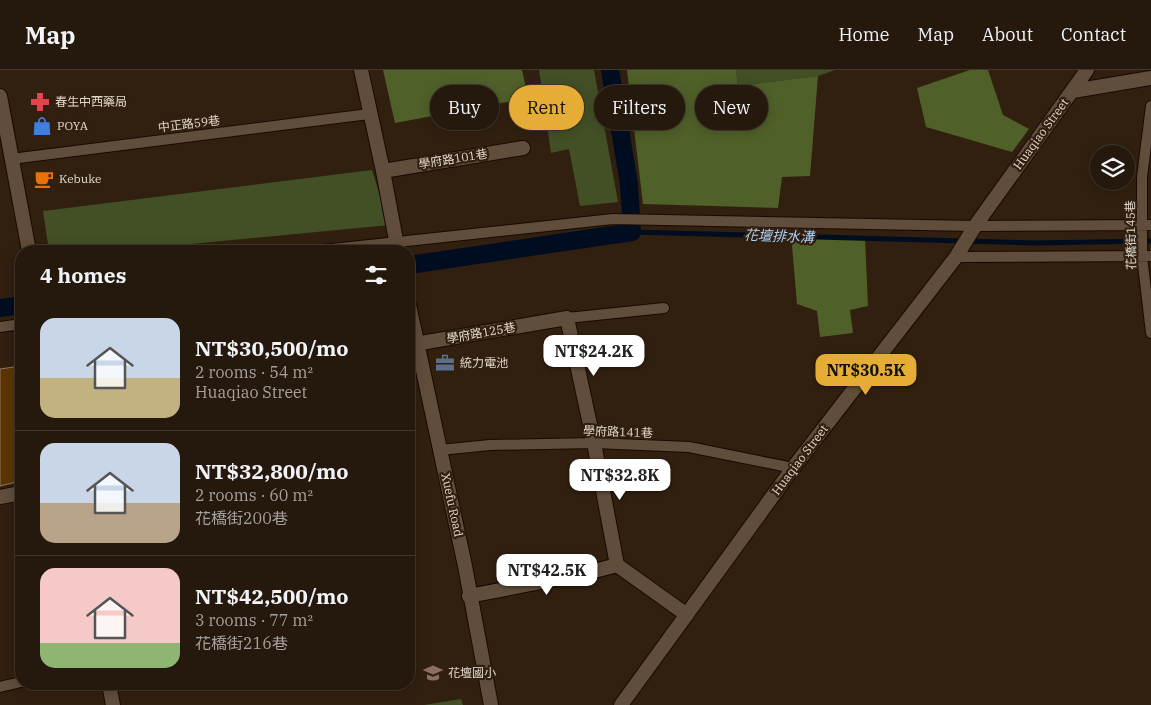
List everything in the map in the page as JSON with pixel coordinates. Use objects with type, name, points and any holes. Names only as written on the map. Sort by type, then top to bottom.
[{"type":"street","points":[[360,70],[383,171],[397,245]]},
{"type":"street","name":"Huaqiao Street","points":[[621,705],[793,468],[956,256],[975,226],[1087,70]]},
{"type":"street","points":[[1073,91],[1151,78]]},
{"type":"street","points":[[0,96],[28,245]]},
{"type":"street","name":"學府路101巷","points":[[383,171],[523,148]]},
{"type":"street","points":[[567,318],[594,443],[617,564],[687,615]]},
{"type":"street","name":"學府路125巷","points":[[415,345],[567,318]]},
{"type":"street","name":"Xuefu Road","points":[[415,353],[440,450],[492,705]]},
{"type":"street","points":[[0,497],[15,494]]},
{"type":"street","points":[[469,596],[587,574],[617,564]]},
{"type":"street","points":[[110,690],[112,705]]},
{"type":"lane","name":"花橋街145巷","points":[[1151,106],[1142,177],[1147,225],[1146,256],[1151,333]]},
{"type":"lane","name":"中正路59巷","points":[[11,159],[369,114]]},
{"type":"lane","points":[[412,245],[613,219],[975,226],[1147,225]]},
{"type":"lane","points":[[956,256],[1146,256]]},
{"type":"lane","name":"學府路125巷","points":[[567,318],[664,308]]},
{"type":"lane","points":[[0,327],[15,325]]},
{"type":"lane","name":"學府路141巷","points":[[440,450],[490,445],[594,443],[689,447],[793,468]]},
{"type":"lane","points":[[0,687],[15,683]]},
{"type":"green space","points":[[383,70],[522,70],[525,85],[509,85],[509,102],[499,103],[499,85],[430,85],[430,116],[395,123]]},
{"type":"green space","points":[[539,70],[594,70],[597,85],[594,85],[594,130],[605,130],[618,202],[580,206],[569,149],[551,153],[548,130],[584,130],[584,85],[541,85]]},
{"type":"green space","points":[[627,70],[736,70],[738,85],[695,85],[695,130],[768,130],[768,85],[746,85],[818,76],[810,176],[782,177],[778,208],[643,204],[634,130],[685,130],[685,85],[629,85]]},
{"type":"green space","points":[[736,70],[835,70],[818,76],[738,85]]},
{"type":"green space","points":[[970,70],[988,70],[1003,115],[1029,129],[1012,152],[926,127],[917,88]]},
{"type":"green space","points":[[372,170],[389,225],[180,245],[48,245],[43,211]]},
{"type":"green space","points":[[791,234],[865,238],[868,306],[850,310],[853,333],[820,337],[817,311],[797,304]]},
{"type":"green space","points":[[461,699],[463,705],[424,705]]},
{"type":"building","points":[[15,367],[15,482],[0,486],[0,369]]},
{"type":"waterway","name":"花壇排水溝","points":[[415,264],[632,232],[629,184],[610,70]]},
{"type":"waterway","name":"花壇排水溝","points":[[632,232],[1036,243],[1151,241]]},
{"type":"waterway","name":"花壇排水溝","points":[[0,308],[15,306]]},
{"type":"place","name":"春生中西藥局","points":[[40,102]]},
{"type":"place","name":"POYA","points":[[42,126]]},
{"type":"place","name":"Kebuke","points":[[44,179]]},
{"type":"place","name":"統力電池","points":[[445,363]]},
{"type":"place","name":"花壇國小","points":[[433,673]]}]
